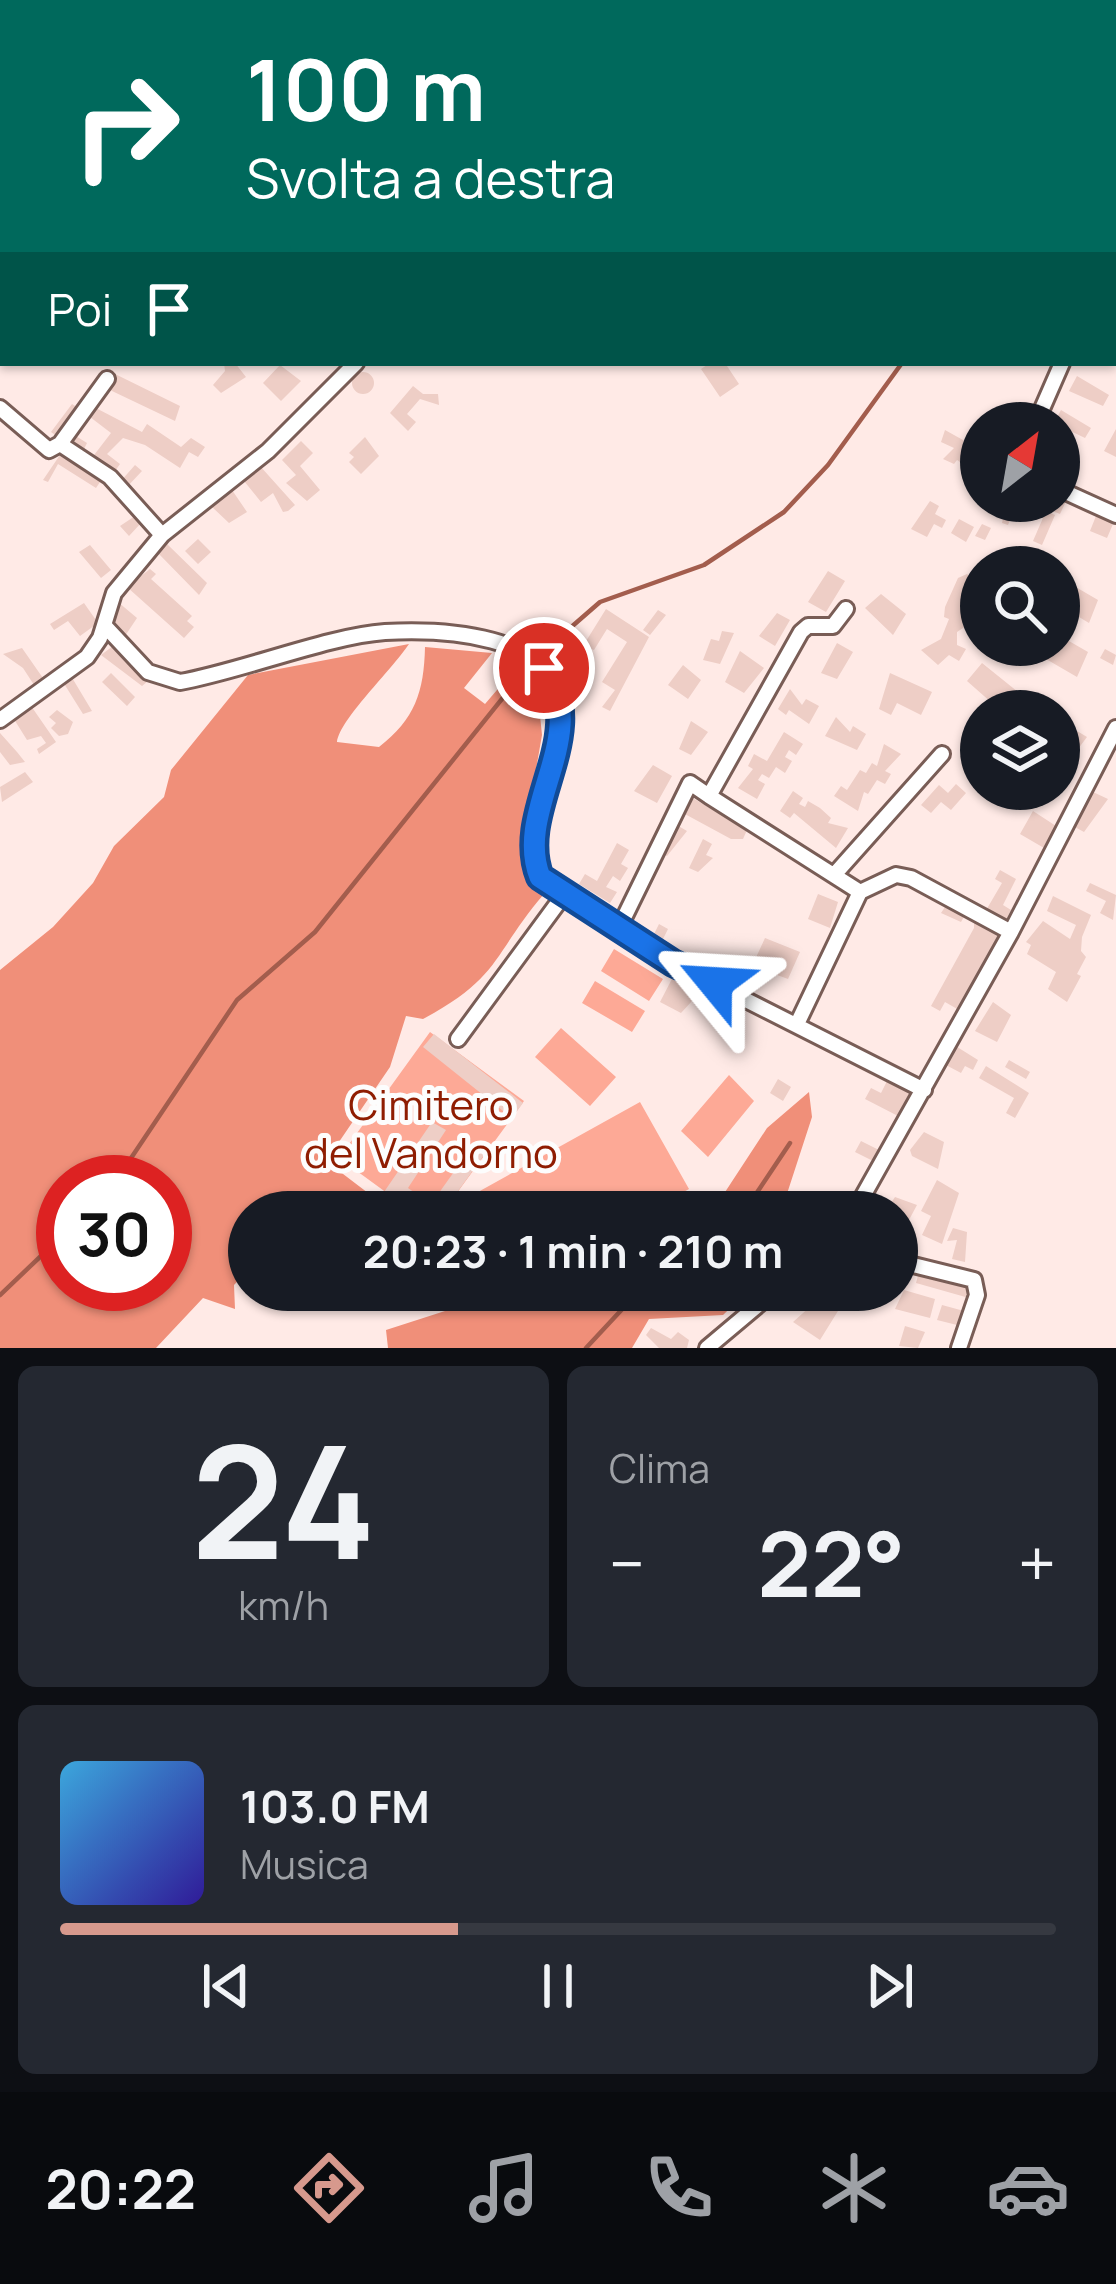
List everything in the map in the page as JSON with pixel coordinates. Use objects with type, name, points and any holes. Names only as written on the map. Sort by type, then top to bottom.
[{"type":"street","points":[[0,720],[86,657],[105,626],[114,593],[162,535],[268,451],[353,366]]},
{"type":"street","points":[[1045,402],[1061,366]]},
{"type":"street","points":[[0,408],[49,450],[60,444],[106,379]]},
{"type":"street","points":[[60,444],[110,477],[162,535]]},
{"type":"street","points":[[1080,499],[1116,515]]},
{"type":"street","points":[[709,796],[801,632],[808,626],[833,626],[846,609]]},
{"type":"street","points":[[105,626],[148,673],[181,682],[383,632],[477,638],[525,652],[544,668],[564,708],[535,864],[540,877],[673,963],[798,1022],[924,1090]]},
{"type":"street","points":[[866,1191],[1011,932],[1116,728]]},
{"type":"street","points":[[834,875],[942,754]]},
{"type":"street","points":[[618,930],[690,783],[860,892]]},
{"type":"street","points":[[798,1022],[860,892],[896,875],[911,878],[1011,932]]},
{"type":"street","points":[[458,1039],[563,896]]},
{"type":"street","points":[[918,1266],[974,1280],[977,1295],[959,1348]]},
{"type":"street","points":[[707,1348],[751,1311]]},
{"type":"green space","points":[[614,949],[663,979],[649,1001],[601,971]]},
{"type":"green space","points":[[595,981],[645,1011],[632,1032],[582,1003]]},
{"type":"green space","points":[[561,1028],[616,1077],[590,1106],[535,1057]]},
{"type":"green space","name":"Cimitero del Vandorno","points":[[430,1032],[524,1101],[458,1191],[384,1191],[339,1158]]},
{"type":"green space","points":[[729,1075],[754,1101],[708,1157],[681,1131]]},
{"type":"green space","points":[[640,1102],[689,1189],[685,1191],[480,1191]]},
{"type":"shaded area","points":[[409,644],[356,708],[337,742],[379,747],[401,726],[415,703],[425,647],[492,653],[464,688],[485,704],[515,669],[537,686],[542,735],[521,856],[544,894],[483,977],[423,1019],[406,1016],[390,1067],[326,1161],[365,1191],[228,1191],[228,1307],[203,1298],[192,1310],[192,1155],[36,1155],[36,1311],[191,1311],[156,1348],[0,1348],[0,970],[53,927],[93,883],[114,846],[164,797],[171,770],[248,675]]},
{"type":"shaded area","points":[[809,1092],[812,1117],[788,1191],[726,1191],[767,1128]]},
{"type":"shaded area","points":[[445,1311],[727,1311],[649,1319],[632,1348],[388,1348],[386,1330]]},
{"type":"building","points":[[224,366],[237,366],[246,377],[221,393],[213,385]]},
{"type":"building","points":[[279,366],[301,381],[281,401],[263,383]]},
{"type":"building","points":[[727,366],[739,384],[720,397],[701,369]]},
{"type":"building","points":[[363,372],[374,383],[363,394],[352,383]]},
{"type":"building","points":[[113,373],[180,406],[175,421],[112,391],[105,385]]},
{"type":"building","points":[[1077,376],[1109,395],[1103,406],[1069,391]]},
{"type":"building","points":[[413,386],[423,394],[438,394],[439,405],[420,399],[407,414],[416,422],[408,431],[390,413]]},
{"type":"building","points":[[72,404],[80,409],[58,437],[51,432]]},
{"type":"building","points":[[92,406],[142,432],[147,424],[181,447],[191,438],[205,447],[198,457],[189,452],[180,468],[145,445],[123,438],[107,454],[120,464],[113,474],[91,459],[111,433],[90,417],[85,425],[80,422]]},
{"type":"building","points":[[1080,421],[1091,428],[1085,438],[1080,436]]},
{"type":"building","points":[[1116,429],[1116,457],[1104,451]]},
{"type":"building","points":[[945,430],[960,438],[960,462],[943,459],[954,448],[941,442]]},
{"type":"building","points":[[71,433],[87,443],[82,453],[64,442]]},
{"type":"building","points":[[365,437],[379,456],[361,474],[349,462],[354,457],[349,453]]},
{"type":"building","points":[[301,441],[313,453],[300,466],[320,490],[307,501],[286,483],[296,475],[282,460]]},
{"type":"building","points":[[64,449],[104,476],[96,488],[58,464],[48,482],[43,480]]},
{"type":"building","points":[[135,465],[142,471],[126,488],[120,482]]},
{"type":"building","points":[[260,466],[295,505],[288,511],[283,512],[273,493],[261,502],[244,481]]},
{"type":"building","points":[[232,490],[247,512],[229,523],[211,506]]},
{"type":"building","points":[[930,501],[939,506],[935,514],[946,520],[942,528],[934,524],[927,537],[911,529]]},
{"type":"building","points":[[135,516],[142,522],[129,536],[120,526]]},
{"type":"building","points":[[1096,516],[1113,524],[1107,538],[1090,531]]},
{"type":"building","points":[[959,519],[974,527],[966,542],[951,533]]},
{"type":"building","points":[[1041,522],[1052,522],[1042,545],[1033,541]]},
{"type":"building","points":[[982,524],[991,528],[985,540],[975,536]]},
{"type":"building","points":[[198,539],[211,552],[198,564],[185,551]]},
{"type":"building","points":[[166,543],[207,583],[199,595],[157,552]]},
{"type":"building","points":[[90,545],[111,570],[101,578],[79,552]]},
{"type":"building","points":[[150,569],[156,574],[151,579],[192,616],[187,621],[194,627],[184,638],[127,587]]},
{"type":"building","points":[[828,571],[845,581],[826,612],[808,602]]},
{"type":"building","points":[[958,578],[960,659],[949,655],[938,665],[921,650],[941,639],[949,619],[944,617],[945,607]]},
{"type":"building","points":[[1080,590],[1098,600],[1089,623],[1080,618]]},
{"type":"building","points":[[881,594],[906,614],[893,635],[865,608]]},
{"type":"building","points":[[118,602],[137,618],[125,636],[112,621]]},
{"type":"building","points":[[84,603],[98,623],[80,636],[68,621],[54,630],[50,624]]},
{"type":"building","points":[[606,609],[649,637],[610,711],[602,707],[615,690],[602,682],[627,642],[607,629],[594,650],[583,646]]},
{"type":"building","points":[[658,610],[666,615],[650,635],[643,630]]},
{"type":"building","points":[[777,613],[790,620],[775,646],[759,636]]},
{"type":"building","points":[[722,631],[734,633],[720,664],[703,660],[711,639],[719,641]]},
{"type":"building","points":[[117,643],[148,681],[142,686],[101,655]]},
{"type":"building","points":[[837,643],[853,652],[837,679],[821,673]]},
{"type":"building","points":[[1080,647],[1088,652],[1077,677],[1058,666],[1080,666]]},
{"type":"building","points":[[22,648],[45,681],[36,688],[23,668],[3,654]]},
{"type":"building","points":[[1105,649],[1116,655],[1113,665],[1100,658]]},
{"type":"building","points":[[740,651],[764,668],[744,693],[725,682]]},
{"type":"building","points":[[683,665],[701,680],[688,699],[668,685]]},
{"type":"building","points":[[980,666],[986,666],[1015,690],[977,690],[967,681]]},
{"type":"building","points":[[111,673],[135,697],[127,706],[102,682]]},
{"type":"building","points":[[890,673],[932,692],[921,715],[897,703],[891,715],[879,709]]},
{"type":"building","points":[[71,676],[92,711],[83,714],[63,682]]},
{"type":"building","points":[[790,689],[802,705],[806,699],[819,706],[809,724],[789,710],[786,715],[778,709]]},
{"type":"building","points":[[29,703],[56,742],[39,754],[37,749],[46,743],[41,736],[27,740],[12,716]]},
{"type":"building","points":[[57,710],[73,722],[68,734],[59,736],[51,728],[56,723],[49,717]]},
{"type":"building","points":[[836,717],[850,732],[853,726],[866,734],[857,750],[825,736]]},
{"type":"building","points":[[691,721],[708,732],[691,755],[679,749]]},
{"type":"building","points":[[784,732],[803,744],[796,755],[789,750],[785,757],[792,761],[785,773],[776,767],[769,778],[762,774],[758,780],[765,784],[757,799],[738,788],[753,769],[748,766],[754,754],[767,761]]},
{"type":"building","points":[[0,733],[25,762],[10,765],[0,752]]},
{"type":"building","points":[[884,744],[901,754],[885,771],[891,774],[885,784],[877,780],[868,794],[864,792],[858,811],[834,796],[841,786],[847,790],[860,770],[866,773],[872,763],[877,766]]},
{"type":"building","points":[[653,765],[672,776],[657,803],[634,791]]},
{"type":"building","points":[[25,772],[33,782],[2,802],[0,787]]},
{"type":"building","points":[[956,784],[960,788],[960,800],[951,810],[941,802],[931,813],[921,805],[939,785],[948,793]]},
{"type":"building","points":[[793,791],[803,798],[799,804],[805,807],[808,801],[831,818],[828,823],[848,828],[836,848],[794,813],[790,818],[780,811]]},
{"type":"building","points":[[1093,792],[1108,799],[1084,832],[1073,826]]},
{"type":"building","points":[[691,797],[747,830],[743,839],[731,839],[683,813]]},
{"type":"building","points":[[1033,811],[1056,826],[1044,848],[1020,834]]},
{"type":"building","points":[[675,824],[687,831],[667,856],[661,853]]},
{"type":"building","points":[[703,839],[712,844],[706,855],[713,858],[698,872],[689,868]]},
{"type":"building","points":[[617,843],[629,850],[621,864],[628,868],[620,881],[613,876],[606,887],[617,892],[610,903],[579,884],[585,874],[597,881]]},
{"type":"building","points":[[1000,870],[1016,879],[1003,905],[1011,910],[1005,922],[985,912],[1002,883],[995,879]]},
{"type":"building","points":[[1090,883],[1116,895],[1113,920],[1100,913],[1106,901],[1086,891]]},
{"type":"building","points":[[818,894],[838,902],[830,928],[808,919]]},
{"type":"building","points":[[1053,896],[1091,915],[1082,937],[1081,951],[1086,957],[1077,974],[1081,976],[1067,1002],[1048,989],[1056,972],[1027,954],[1031,945],[1026,942],[1043,921],[1070,939],[1076,925],[1047,911]]},
{"type":"building","points":[[947,904],[966,913],[961,922],[941,913]]},
{"type":"building","points":[[974,917],[1002,929],[959,1010],[945,1002],[940,1011],[931,1006],[974,928]]},
{"type":"building","points":[[659,924],[668,929],[661,943],[652,938]]},
{"type":"building","points":[[765,938],[800,952],[788,979],[752,966]]},
{"type":"building","points":[[675,973],[704,988],[681,1013],[660,1002]]},
{"type":"building","points":[[993,1002],[1011,1015],[997,1042],[975,1031]]},
{"type":"building","points":[[434,1034],[523,1103],[512,1118],[423,1047]]},
{"type":"building","points":[[954,1045],[978,1060],[973,1070],[965,1066],[961,1073],[944,1064]]},
{"type":"building","points":[[1009,1060],[1030,1072],[1026,1079],[1005,1067]]},
{"type":"building","points":[[986,1066],[1029,1093],[1015,1118],[1006,1113],[1014,1098],[979,1078]]},
{"type":"building","points":[[778,1079],[791,1087],[783,1101],[770,1093]]},
{"type":"building","points":[[888,1079],[911,1091],[898,1116],[865,1099],[871,1088],[881,1093]]},
{"type":"building","points":[[432,1122],[446,1130],[408,1188],[412,1191],[385,1191]]},
{"type":"building","points":[[924,1132],[944,1142],[938,1169],[912,1156],[910,1150]]},
{"type":"building","points":[[861,1141],[883,1152],[877,1163],[855,1152]]},
{"type":"building","points":[[471,1148],[484,1155],[458,1191],[440,1191]]},
{"type":"building","points":[[937,1180],[959,1193],[942,1244],[922,1235],[931,1216],[921,1211]]},
{"type":"building","points":[[953,1228],[967,1232],[965,1262],[952,1259],[957,1240],[947,1241]]},
{"type":"building","points":[[919,1272],[972,1282],[969,1298],[918,1284]]},
{"type":"building","points":[[918,1294],[935,1299],[930,1318],[903,1311],[918,1311]]},
{"type":"building","points":[[942,1305],[964,1311],[961,1326],[937,1320]]},
{"type":"building","points":[[805,1311],[838,1311],[820,1340],[793,1322]]},
{"type":"building","points":[[905,1326],[925,1332],[918,1348],[899,1346]]},
{"type":"building","points":[[651,1328],[671,1339],[678,1332],[689,1340],[687,1348],[659,1348],[646,1335]]},
{"type":"waterway","points":[[538,656],[600,602],[704,565],[784,512],[828,465],[900,366]]},
{"type":"waterway","points":[[133,1155],[237,1000],[315,932],[530,664]]},
{"type":"waterway","points":[[758,1191],[790,1143]]},
{"type":"waterway","points":[[0,1295],[36,1261]]},
{"type":"waterway","points":[[586,1348],[620,1311]]},
{"type":"route","points":[[544,668],[564,708],[534,843],[540,877],[673,963],[715,983]]}]
